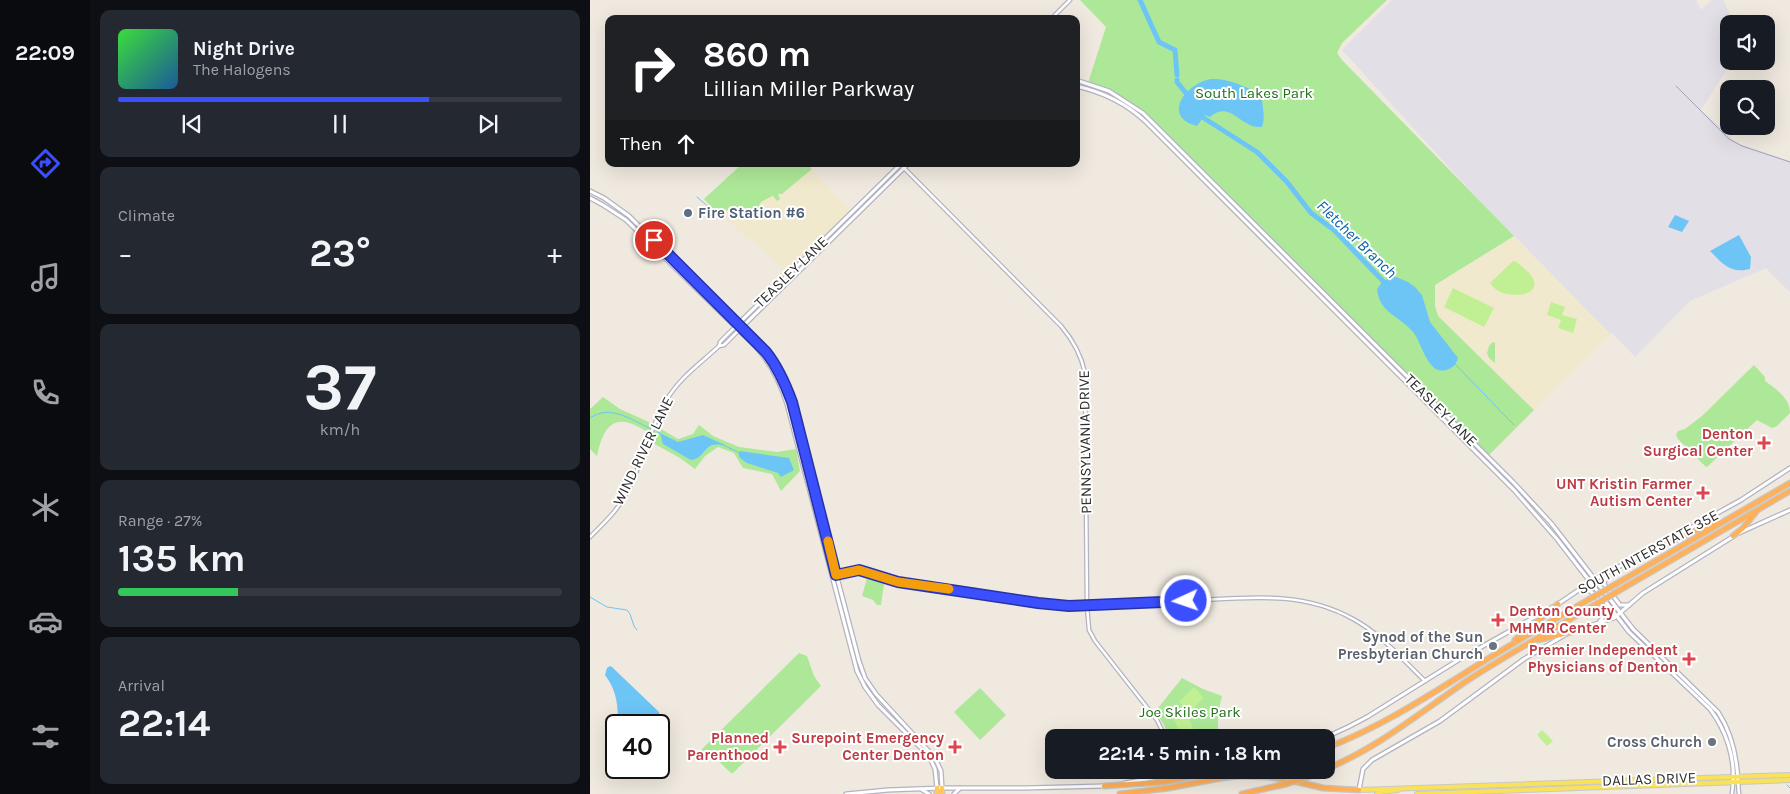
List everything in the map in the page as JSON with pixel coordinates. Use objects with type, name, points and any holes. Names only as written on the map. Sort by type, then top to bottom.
[{"type":"highway","points":[[1335,744],[1394,717],[1508,647],[1790,483]]},
{"type":"highway","points":[[1335,766],[1381,741],[1468,681],[1534,641],[1790,491]]},
{"type":"highway","points":[[1733,536],[1758,510]]},
{"type":"highway","points":[[1653,549],[1708,525],[1726,520]]},
{"type":"highway","points":[[1508,647],[1558,604]]},
{"type":"highway","points":[[1534,641],[1571,632]]},
{"type":"highway","points":[[1104,786],[1164,782],[1180,779]]},
{"type":"highway","points":[[1120,794],[1169,788],[1215,779]]},
{"type":"highway","points":[[1278,779],[1323,788],[1359,790]]},
{"type":"highway","points":[[1242,794],[1300,779]]},
{"type":"highway","points":[[937,794],[940,788]]},
{"type":"highway","points":[[940,788],[942,794]]},
{"type":"main road","name":"TEASLEY LANE","points":[[1080,81],[1109,90],[1144,113],[1488,456],[1544,515],[1648,647]]},
{"type":"main road","name":"TEASLEY LANE","points":[[1080,87],[1112,98],[1146,122],[1540,518],[1633,636],[1648,647],[1718,712],[1731,739],[1736,756],[1736,776],[1738,782]]},
{"type":"main road","name":"TEASLEY LANE","points":[[738,330],[799,264],[898,167]]},
{"type":"main road","name":"TEASLEY LANE","points":[[734,327],[804,266],[904,168]]},
{"type":"main road","points":[[590,191],[617,206],[630,216],[742,327],[777,366],[786,384],[865,678],[875,694],[929,749],[939,764],[941,771],[940,788]]},
{"type":"main road","points":[[590,198],[604,204],[626,220],[763,355],[781,386],[857,671],[878,705],[929,756],[933,762],[940,788]]},
{"type":"main road","points":[[799,264],[804,266]]},
{"type":"main road","name":"SOUTH INTERSTATE 35E","points":[[1335,733],[1361,720],[1424,681],[1558,604],[1594,578],[1653,549],[1742,499],[1790,468]]},
{"type":"main road","name":"SOUTH INTERSTATE 35E","points":[[1359,790],[1363,770],[1372,760],[1440,721],[1524,659],[1571,632],[1612,620],[1644,592],[1733,536],[1790,510]]},
{"type":"main road","points":[[1540,518],[1544,515]]},
{"type":"main road","points":[[1607,572],[1604,584],[1620,605],[1629,605]]},
{"type":"main road","points":[[1582,588],[1591,591],[1604,612],[1604,618],[1597,623]]},
{"type":"main road","points":[[847,636],[852,635]]},
{"type":"main road","points":[[869,693],[875,694]]},
{"type":"main road","points":[[910,736],[913,732]]},
{"type":"main road","name":"DALLAS DRIVE","points":[[1359,790],[1790,775]]},
{"type":"main road","name":"TEASLEY LANE","points":[[1733,783],[1736,776]]},
{"type":"main road","points":[[1658,785],[1676,782],[1678,778]]},
{"type":"main road","points":[[846,794],[940,788],[1010,789],[1104,786],[1140,779]]},
{"type":"main road","name":"DALLAS DRIVE","points":[[1417,794],[1790,780]]},
{"type":"main road","points":[[954,794],[960,788]]},
{"type":"main road","points":[[1377,794],[1405,788]]},
{"type":"main road","points":[[920,789],[929,794]]},
{"type":"street","points":[[1056,15],[1070,0]]},
{"type":"street","name":"PENNSYLVANIA DRIVE","points":[[904,168],[1061,326],[1075,344],[1082,359],[1085,373],[1087,606],[1089,630],[1095,641],[1157,720],[1162,729]]},
{"type":"street","name":"WIND RIVER LANE","points":[[719,346],[720,342],[734,327]]},
{"type":"street","name":"WIND RIVER LANE","points":[[590,537],[607,520],[624,497],[671,392],[683,377],[719,346],[724,345],[738,330]]},
{"type":"street","points":[[831,576],[859,570],[898,582],[1038,603],[1087,606],[1264,596],[1287,598],[1318,604],[1344,614],[1368,628],[1424,681]]},
{"type":"street","name":"TEASLEY LANE","points":[[1738,782],[1739,794]]},
{"type":"street","name":"TEASLEY LANE","points":[[1732,794],[1733,783]]},
{"type":"shaded area","points":[[1392,0],[1696,0],[1701,10],[1712,0],[1723,0],[1730,15],[1720,15],[1720,70],[1726,70],[1701,110],[1720,127],[1720,135],[1728,135],[1737,143],[1790,161],[1790,292],[1766,268],[1690,301],[1635,357],[1613,334],[1609,333],[1480,201],[1342,50]]},
{"type":"shaded area","points":[[739,167],[810,167],[852,212],[789,274],[754,241],[747,238],[704,199]]},
{"type":"shaded area","points":[[1514,236],[1611,335],[1534,410],[1438,316],[1435,306],[1434,286]]},
{"type":"green space","name":"South Lakes Park","points":[[1080,0],[1387,0],[1342,43],[1337,53],[1514,236],[1435,285],[1435,306],[1438,316],[1534,410],[1488,456],[1150,119],[1109,91],[1088,83],[1106,27]]},
{"type":"green space","points":[[739,167],[810,167],[812,169],[782,194],[778,194],[780,199],[777,201],[774,195],[761,202],[759,206],[763,211],[751,218],[723,209],[718,214],[704,199]]},
{"type":"green space","points":[[1513,261],[1526,270],[1533,278],[1534,286],[1528,293],[1507,294],[1497,290],[1490,283]]},
{"type":"green space","points":[[1453,288],[1494,308],[1484,327],[1444,307]]},
{"type":"green space","points":[[1551,302],[1565,307],[1562,315],[1577,319],[1573,333],[1558,328],[1561,320],[1547,315]]},
{"type":"green space","points":[[1493,342],[1495,343],[1495,363],[1489,358],[1487,353],[1489,346]]},
{"type":"green space","points":[[1754,365],[1765,377],[1765,381],[1785,398],[1790,413],[1777,426],[1772,428],[1757,420],[1707,467],[1676,435],[1678,431],[1685,429],[1702,416]]},
{"type":"green space","points":[[603,397],[620,409],[651,423],[678,439],[693,434],[699,425],[713,436],[739,447],[777,452],[796,449],[800,471],[781,491],[772,474],[743,468],[734,453],[718,447],[705,456],[695,469],[680,458],[651,442],[654,435],[636,425],[625,422],[618,422],[608,428],[602,439],[597,456],[590,449],[590,409]]},
{"type":"green space","points":[[867,578],[884,584],[881,605],[877,605],[873,600],[862,596]]},
{"type":"green space","points":[[799,653],[807,656],[814,676],[821,686],[733,773],[713,756],[706,757],[701,750]]},
{"type":"green space","name":"Joe Skiles Park","points":[[1182,678],[1222,696],[1218,713],[1218,729],[1166,729],[1155,712]]},
{"type":"green space","points":[[1194,687],[1204,698],[1189,712],[1179,702]]},
{"type":"green space","points":[[980,688],[1006,715],[980,740],[954,712]]},
{"type":"green space","points":[[1185,712],[1194,729],[1179,729],[1173,718]]},
{"type":"green space","points":[[1542,730],[1553,741],[1547,746],[1537,735]]},
{"type":"water","points":[[1211,79],[1231,82],[1261,93],[1264,115],[1262,127],[1248,124],[1224,111],[1217,112],[1210,117],[1205,115],[1197,126],[1186,122],[1181,116],[1179,108],[1185,94],[1192,87]]},
{"type":"water","points":[[1675,215],[1689,221],[1682,232],[1668,227]]},
{"type":"water","points":[[1739,235],[1751,257],[1750,269],[1737,270],[1727,267],[1710,251]]},
{"type":"water","points":[[1394,276],[1408,282],[1422,295],[1430,322],[1458,358],[1455,365],[1451,368],[1442,371],[1436,369],[1426,358],[1413,332],[1382,304],[1377,289],[1383,281]]},
{"type":"water","points":[[660,433],[678,442],[703,435],[725,446],[713,445],[696,459],[691,460],[663,444]]},
{"type":"water","points":[[740,451],[789,458],[794,470],[781,477],[778,473],[747,463],[740,458],[738,453]]},
{"type":"water","points":[[612,667],[659,714],[618,714],[616,698],[605,675],[607,668]]},
{"type":"waterway","name":"Fletcher Branch","points":[[1140,0],[1159,42],[1175,50],[1177,75]]},
{"type":"waterway","name":"Fletcher Branch","points":[[1177,80],[1189,97]]},
{"type":"waterway","name":"Fletcher Branch","points":[[1199,115],[1257,152],[1287,182],[1311,213],[1334,230],[1383,281]]},
{"type":"waterway","points":[[697,197],[719,216]]},
{"type":"waterway","name":"Fletcher Branch","points":[[1455,364],[1514,425]]},
{"type":"waterway","points":[[590,418],[605,412],[620,414],[649,428]]},
{"type":"waterway","points":[[725,446],[738,452]]},
{"type":"waterway","points":[[590,597],[607,607],[627,610],[637,630]]},
{"type":"waterway","points":[[1787,785],[1790,788]]},
{"type":"railway","points":[[1676,86],[1729,139],[1742,146],[1790,162]]},
{"type":"slow traffic","points":[[828,541],[836,575],[859,570],[898,582],[949,589]]},
{"type":"place","name":"Fire Station #6","points":[[688,213]]},
{"type":"place","name":"Denton Surgical Center","points":[[1764,443]]},
{"type":"place","name":"UNT Kristin Farmer Autism Center","points":[[1703,493]]},
{"type":"place","name":"Denton County MHMR Center","points":[[1498,620]]},
{"type":"place","name":"Synod of the Sun Presbyterian Church","points":[[1493,646]]},
{"type":"place","name":"Premier Independent Physicians of Denton","points":[[1689,659]]},
{"type":"place","name":"Cross Church","points":[[1712,742]]},
{"type":"place","name":"Planned Parenthood","points":[[780,747]]},
{"type":"place","name":"Surepoint Emergency Center Denton","points":[[955,747]]},
{"type":"route","points":[[654,240],[742,327],[777,366],[792,402],[836,575],[859,570],[898,582],[1069,606],[1186,601]]}]
